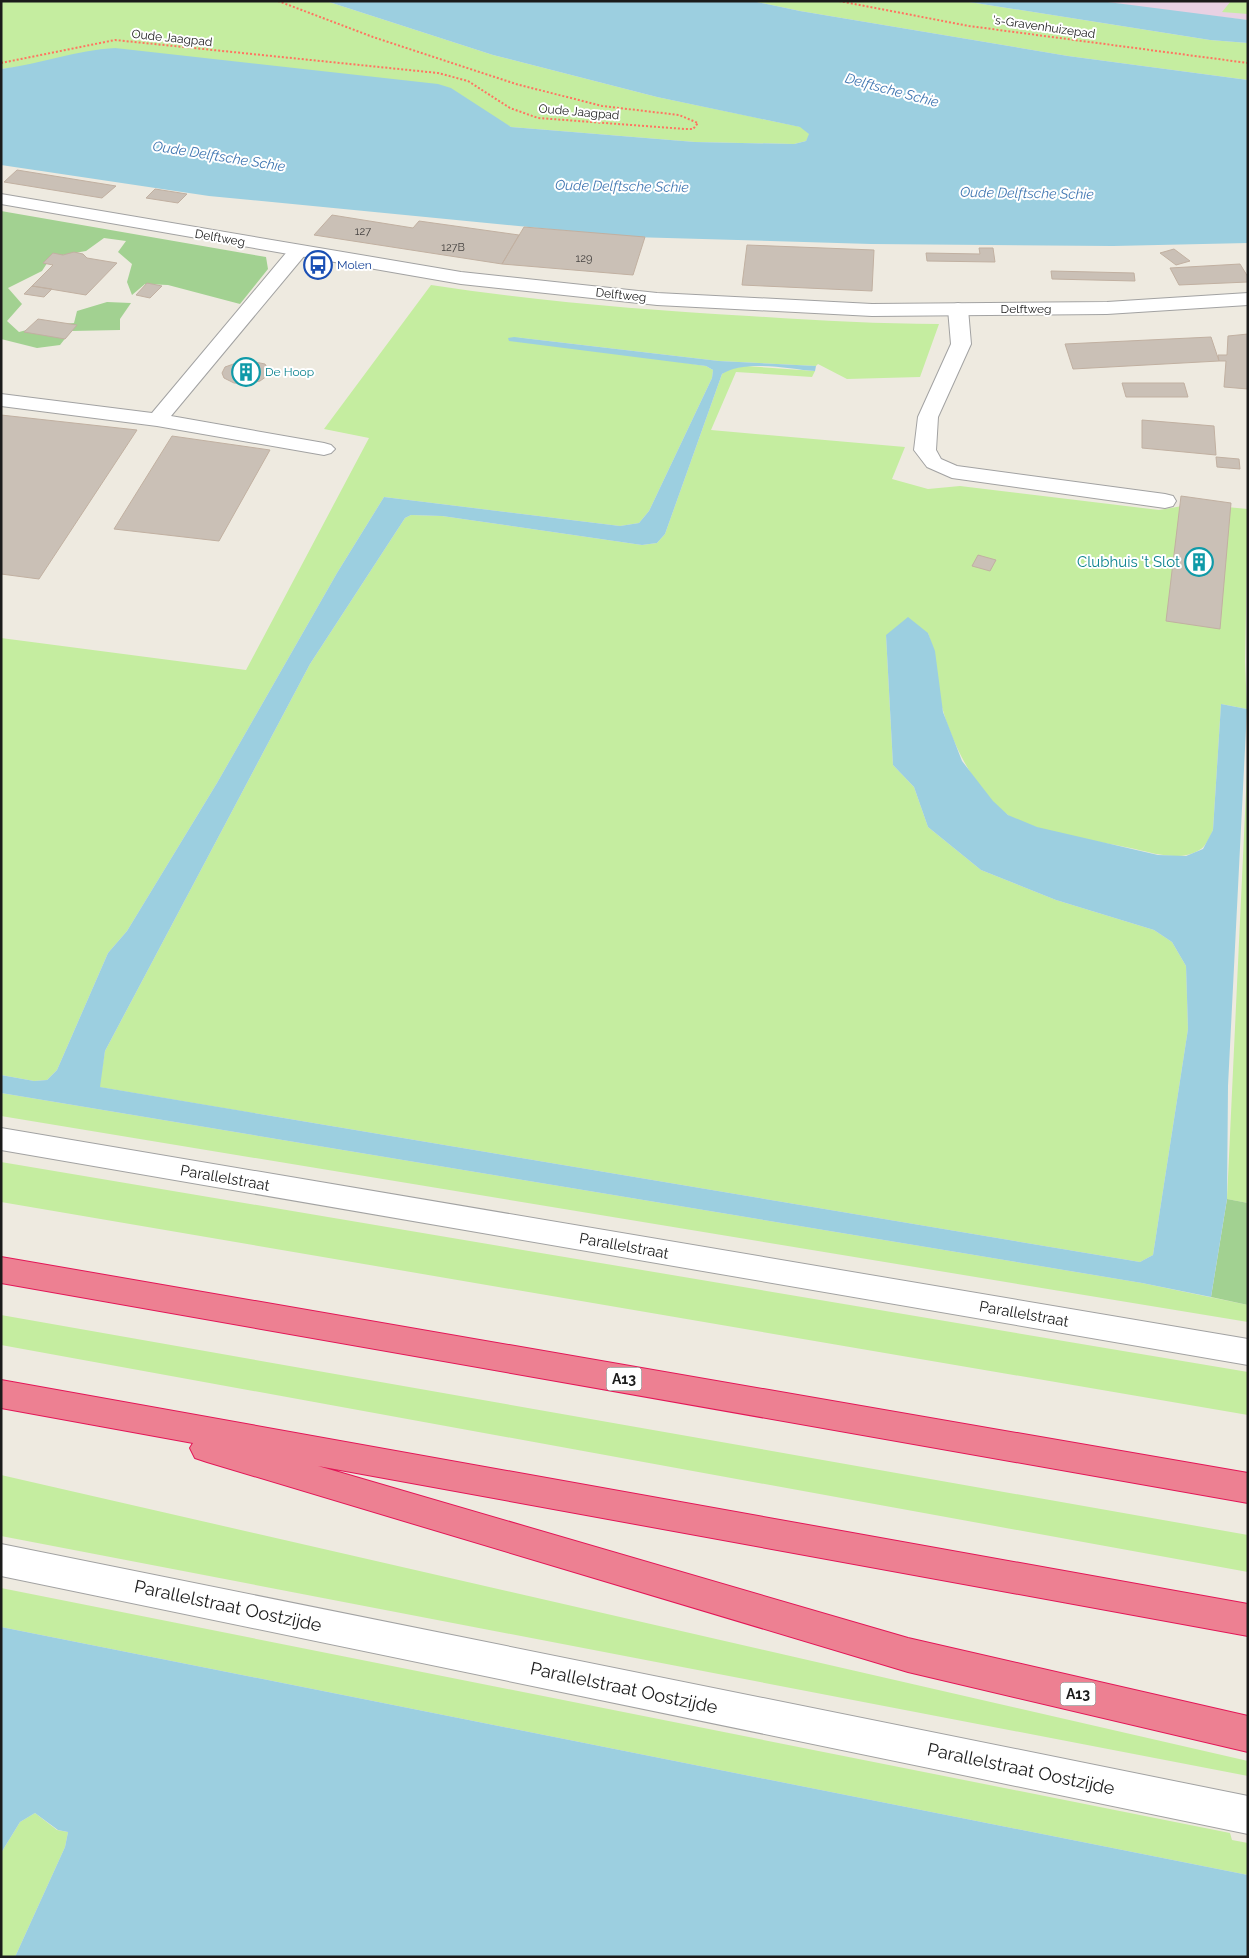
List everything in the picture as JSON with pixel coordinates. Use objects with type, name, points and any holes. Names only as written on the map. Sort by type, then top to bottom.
[{"type":"highway","name":"A13","points":[[1,1270],[1248,1488]]},
{"type":"highway","name":"A13","points":[[1,1394],[1248,1620]]},
{"type":"highway","name":"A13","points":[[73,1408],[908,1655],[1248,1734]]},
{"type":"street","name":"Delftweg","points":[[1,199],[460,278],[657,299],[872,310],[1108,308],[1248,299]]},
{"type":"street","points":[[157,420],[298,251]]},
{"type":"street","points":[[958,309],[962,344],[928,417],[925,450],[934,463],[952,472],[1165,501]]},
{"type":"street","points":[[1,400],[157,420],[324,449]]},
{"type":"street","name":"Parallelstraat","points":[[1,1139],[1248,1352]]},
{"type":"street","name":"Parallelstraat Oostzijde","points":[[1,1560],[1248,1815]]},
{"type":"path","name":"Oude Jaagpad","points":[[1,63],[115,40],[438,74],[468,81],[507,107],[524,115],[538,118],[685,129],[692,129],[698,123],[658,111],[604,106],[544,93],[492,78],[325,21],[278,1]]},
{"type":"path","name":"'s-Gravenhuizepad","points":[[839,1],[969,26],[1248,63]]},
{"type":"shaded area","points":[[1100,1],[1248,1],[1248,20],[1167,11]]},
{"type":"green space","points":[[1,1],[326,1],[493,55],[657,97],[801,127],[810,134],[806,141],[794,144],[695,142],[511,127],[504,123],[26,66],[1,69]]},
{"type":"green space","points":[[752,1],[963,1],[1210,40],[1248,43],[1248,80],[1068,56],[800,11]]},
{"type":"green space","points":[[1231,1],[1248,1],[1248,14],[1222,12]]},
{"type":"green space","points":[[1,211],[266,257],[268,269],[240,304],[168,285],[145,284],[132,295],[127,282],[132,264],[118,252],[126,241],[104,238],[86,251],[51,257],[42,271],[8,288],[22,304],[7,321],[19,332],[42,326],[74,323],[77,311],[107,302],[131,303],[120,319],[120,330],[71,331],[60,345],[37,348],[1,339]]},
{"type":"green space","points":[[431,285],[550,300],[670,311],[844,322],[939,324],[920,377],[847,379],[818,364],[816,366],[719,361],[514,337],[706,366],[713,370],[712,378],[649,511],[639,523],[620,526],[384,497],[337,573],[217,783],[127,931],[108,953],[57,1070],[47,1080],[34,1081],[1,1075],[1,638],[246,670],[369,438],[324,429]]},
{"type":"green space","points":[[746,366],[815,371],[812,377],[736,372],[711,430],[905,447],[892,479],[928,489],[960,486],[1159,510],[1194,504],[1248,509],[1245,662],[1247,709],[1221,704],[1213,830],[1205,846],[1194,853],[1169,856],[1152,853],[1069,836],[1019,821],[1008,815],[997,806],[977,783],[954,741],[941,704],[928,633],[886,635],[893,765],[914,787],[928,827],[981,870],[1056,900],[1154,930],[1172,942],[1186,966],[1188,1029],[1153,1255],[1140,1262],[99,1087],[105,1051],[310,664],[405,518],[411,515],[442,516],[642,545],[657,543],[665,534],[722,374],[729,369]]},
{"type":"green space","points":[[1248,749],[1248,1203],[1227,1199]]},
{"type":"green space","points":[[1,1093],[1142,1283],[1248,1305],[1248,1322],[1,1116]]},
{"type":"green space","points":[[1,1162],[1248,1372],[1248,1415],[1,1202]]},
{"type":"green space","points":[[1227,1199],[1248,1203],[1248,1305],[1211,1297]]},
{"type":"green space","points":[[1,1315],[1248,1535],[1248,1572],[1,1345]]},
{"type":"green space","points":[[1,1475],[1248,1761],[1248,1776],[1,1536]]},
{"type":"green space","points":[[1,1588],[1230,1833],[1232,1840],[1248,1843],[1248,1875],[1,1627]]},
{"type":"green space","points":[[35,1813],[57,1830],[68,1832],[65,1847],[15,1957],[1,1957],[1,1853],[20,1822]]},
{"type":"water","points":[[326,1],[752,1],[800,11],[1068,56],[1248,80],[1248,243],[1113,246],[871,244],[632,237],[209,196],[1,165],[1,69],[86,51],[115,48],[438,84],[451,88],[511,127],[695,142],[794,144],[806,141],[809,134],[800,127],[657,97],[493,55]]},
{"type":"water","points":[[963,1],[1100,1],[1248,20],[1248,43],[1210,40]]},
{"type":"water","points":[[514,337],[719,361],[816,366],[815,371],[767,366],[742,367],[731,369],[722,374],[665,534],[657,543],[642,545],[442,516],[411,515],[405,518],[310,664],[105,1051],[100,1087],[1140,1262],[1153,1255],[1188,1029],[1186,966],[1172,942],[1154,930],[1056,900],[981,870],[928,827],[914,787],[893,765],[886,635],[908,617],[928,633],[935,651],[943,712],[962,761],[993,801],[1008,815],[1037,827],[1158,855],[1186,856],[1203,849],[1213,830],[1221,704],[1247,709],[1228,1086],[1227,1199],[1211,1297],[1142,1283],[1,1093],[1,1075],[34,1081],[47,1080],[57,1070],[108,953],[127,931],[217,783],[337,573],[384,497],[620,526],[639,523],[649,511],[712,378],[713,370],[706,366],[509,341],[508,338]]},
{"type":"water","points":[[1,1627],[1248,1875],[1248,1957],[15,1957],[65,1847],[68,1832],[58,1830],[35,1813],[20,1822],[1,1853]]},
{"type":"building","points":[[17,170],[116,186],[102,198],[4,182]]},
{"type":"building","points":[[155,189],[187,194],[178,203],[146,198]]},
{"type":"building","points":[[332,215],[413,228],[419,221],[519,235],[502,264],[314,235]]},
{"type":"building","points":[[524,227],[645,237],[633,275],[502,264]]},
{"type":"building","points":[[747,245],[874,250],[872,291],[742,285]]},
{"type":"building","points":[[979,248],[993,248],[995,262],[927,261],[926,253],[980,254]]},
{"type":"building","points":[[1174,249],[1190,261],[1176,265],[1160,253]]},
{"type":"building","points":[[74,252],[83,254],[87,258],[117,263],[86,295],[32,286],[53,265],[43,263],[53,253],[63,255]]},
{"type":"building","points":[[1240,264],[1248,277],[1248,282],[1179,285],[1170,268]]},
{"type":"building","points":[[1051,271],[1134,273],[1135,281],[1052,279]]},
{"type":"building","points":[[147,283],[162,286],[150,298],[136,295]]},
{"type":"building","points":[[32,286],[52,289],[44,297],[24,294]]},
{"type":"building","points":[[38,319],[77,325],[65,339],[24,332]]},
{"type":"building","points":[[1248,334],[1248,389],[1224,387],[1226,361],[1219,361],[1218,355],[1227,355],[1228,336]]},
{"type":"building","points":[[1211,337],[1219,361],[1073,369],[1065,344]]},
{"type":"building","name":"De Hoop","points":[[245,360],[265,364],[269,371],[267,376],[260,381],[246,384],[234,383],[224,378],[222,373],[225,367]]},
{"type":"building","points":[[1122,383],[1184,383],[1188,397],[1126,397]]},
{"type":"building","points":[[1,415],[137,430],[39,579],[1,574]]},
{"type":"building","points":[[1142,420],[1214,426],[1216,455],[1142,448]]},
{"type":"building","points":[[172,436],[270,450],[219,541],[114,529]]},
{"type":"building","points":[[1216,457],[1239,459],[1240,469],[1217,467]]},
{"type":"building","name":"Clubhuis 't Slot","points":[[1181,496],[1231,503],[1220,629],[1166,621]]},
{"type":"building","points":[[978,555],[996,560],[990,571],[972,566]]},
{"type":"place","name":"Molen","points":[[318,265]]},
{"type":"place","name":"De Hoop","points":[[246,372]]},
{"type":"place","name":"Clubhuis 't Slot","points":[[1199,562]]},
{"type":"water label","name":"Delftsche Schie","points":[[892,90]]},
{"type":"water label","name":"Oude Delftsche Schie","points":[[219,156]]},
{"type":"water label","name":"Oude Delftsche Schie","points":[[622,186]]},
{"type":"water label","name":"Oude Delftsche Schie","points":[[1027,193]]}]
